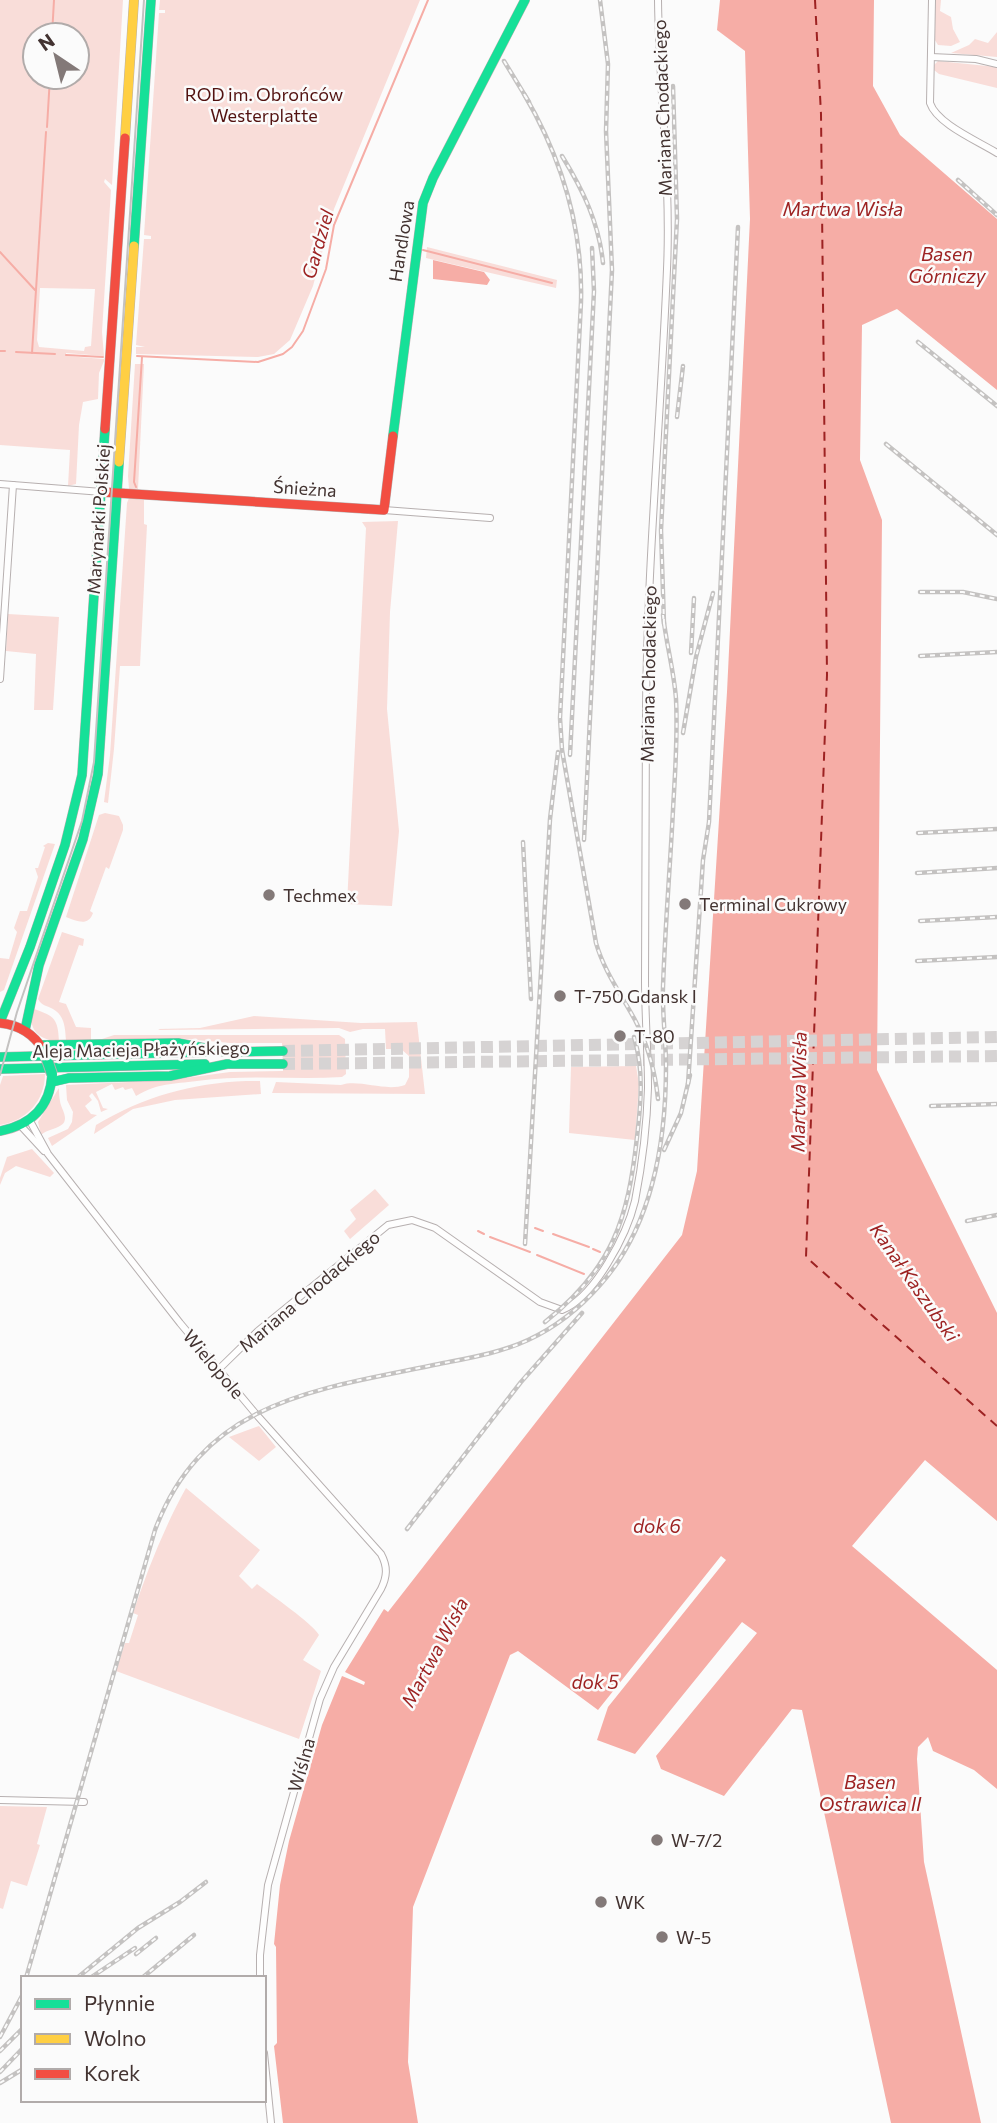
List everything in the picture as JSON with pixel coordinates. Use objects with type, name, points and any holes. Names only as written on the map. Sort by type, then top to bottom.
[{"type":"main road","name":"Marynarki Polskiej","points":[[0,1022],[30,947],[69,834],[78,797],[85,747],[134,0]]},
{"type":"main road","name":"Marynarki Polskiej","points":[[25,1030],[31,992],[87,826],[97,785],[151,0]]},
{"type":"main road","name":"Handlowa","points":[[384,510],[423,203],[433,178],[525,0]]},
{"type":"main road","name":"Śnieżna","points":[[102,492],[384,510]]},
{"type":"main road","points":[[0,1022],[25,1030],[43,1048],[52,1078],[47,1101],[26,1123],[0,1131]]},
{"type":"main road","points":[[43,1048],[178,1043],[225,1052]]},
{"type":"main road","name":"Aleja Macieja Płażyńskiego","points":[[0,1057],[283,1051]]},
{"type":"main road","points":[[52,1078],[170,1076],[227,1064]]},
{"type":"main road","name":"Aleja Macieja Płażyńskiego","points":[[0,1069],[283,1064]]},
{"type":"street","name":"Mariana Chodackiego","points":[[218,1370],[259,1330],[378,1231],[400,1221],[412,1220],[435,1228],[540,1302],[562,1310],[571,1305],[597,1279],[617,1248],[635,1202],[647,1104],[646,686],[667,265],[666,153],[658,0]]},
{"type":"street","points":[[932,0],[930,103],[935,113],[997,153]]},
{"type":"street","points":[[931,57],[997,64]]},
{"type":"street","points":[[0,484],[102,492]]},
{"type":"street","points":[[0,679],[13,485]]},
{"type":"street","name":"Śnieżna","points":[[384,510],[490,518]]},
{"type":"street","name":"Wielopole","points":[[26,1123],[218,1370],[381,1554],[386,1567]]},
{"type":"street","name":"Wiślna","points":[[260,1976],[268,1885],[320,1699],[334,1667],[385,1582],[386,1567]]},
{"type":"street","points":[[0,1800],[57,1799],[84,1802]]},
{"type":"street","points":[[266,2073],[271,2123]]},
{"type":"green space","points":[[0,0],[123,0],[112,185],[105,179],[104,182],[111,190],[102,332],[104,356],[66,353],[66,356],[104,361],[99,373],[98,399],[83,402],[76,484],[68,486],[70,450],[0,445]],"holes":[[[40,288],[95,289],[91,346],[85,347],[84,351],[39,347],[37,340]]]},
{"type":"green space","name":"ROD im. Obrońców Westerplatte","points":[[160,0],[420,0],[334,209],[313,286],[290,340],[274,354],[258,357],[136,354],[136,347],[145,347],[136,345],[144,239],[151,239],[151,236],[144,235],[159,13],[165,13],[165,10],[159,10]]},
{"type":"green space","points":[[935,0],[941,0],[940,11],[951,17],[953,29],[960,42],[951,46],[938,45],[933,37]]},
{"type":"green space","points":[[997,32],[997,57],[951,53],[969,45],[975,39],[988,43]]},
{"type":"green space","points":[[938,61],[997,67],[997,88],[939,74],[934,70]]},
{"type":"green space","points":[[427,247],[557,280],[556,288],[426,258]]},
{"type":"green space","points":[[135,364],[144,364],[138,489],[129,489],[128,476]]},
{"type":"green space","points":[[129,498],[144,500],[144,524],[147,525],[140,666],[120,666],[108,803],[104,802],[110,755]]},
{"type":"green space","points":[[398,521],[390,612],[387,709],[399,831],[392,906],[347,904],[366,528],[362,522]]},
{"type":"green space","points":[[8,614],[59,617],[53,710],[34,710],[36,654],[6,651]]},
{"type":"green space","points":[[105,813],[119,816],[123,830],[90,911],[93,913],[88,920],[78,921],[66,917],[99,815]]},
{"type":"green space","points":[[48,843],[55,844],[4,990],[0,992],[0,958],[9,959],[17,932],[14,928],[20,911],[27,911],[38,877],[35,868],[38,868],[45,847],[43,846]]},
{"type":"green space","points":[[62,932],[84,939],[83,946],[79,945],[59,1002],[66,1004],[76,1027],[91,1028],[91,1040],[114,1035],[339,1035],[345,1039],[346,1074],[342,1077],[324,1078],[215,1079],[166,1085],[136,1096],[132,1088],[115,1090],[112,1084],[96,1092],[103,1108],[108,1109],[101,1112],[92,1093],[89,1096],[92,1100],[85,1106],[91,1114],[97,1115],[52,1146],[48,1138],[68,1129],[72,1122],[73,1112],[67,1100],[66,1085],[171,1080],[230,1072],[283,1071],[282,1043],[230,1043],[176,1038],[66,1041],[60,1015],[38,999]]},
{"type":"green space","points":[[31,1008],[45,1013],[56,1022],[59,1042],[45,1039],[36,1032],[31,1022]]},
{"type":"green space","points":[[254,1016],[361,1023],[417,1022],[425,1094],[272,1093],[276,1082],[341,1085],[356,1083],[389,1087],[405,1085],[409,1077],[409,1056],[401,1049],[386,1049],[385,1029],[350,1032],[339,1028],[158,1029],[200,1028]]},
{"type":"green space","points":[[636,1066],[639,1084],[635,1140],[569,1133],[571,1067]]},
{"type":"green space","points":[[45,1074],[42,1093],[32,1108],[18,1119],[0,1125],[0,1085],[3,1076]]},
{"type":"green space","points":[[260,1081],[261,1094],[175,1100],[133,1109],[94,1134],[96,1125],[150,1099],[187,1088]]},
{"type":"green space","points":[[59,1088],[64,1122],[41,1135],[38,1122]]},
{"type":"green space","points":[[32,1149],[54,1173],[50,1177],[16,1166],[5,1173],[0,1185],[7,1157]]},
{"type":"green space","points":[[375,1189],[389,1205],[350,1239],[344,1231],[356,1219],[350,1210]]},
{"type":"green space","points":[[259,1426],[276,1447],[259,1461],[229,1437]]},
{"type":"green space","points":[[186,1488],[260,1550],[239,1576],[252,1589],[257,1584],[300,1616],[319,1635],[303,1660],[321,1671],[299,1739],[116,1671],[125,1643],[129,1643],[138,1615],[133,1613],[150,1566]]},
{"type":"green space","points":[[0,1806],[47,1807],[37,1844],[40,1845],[27,1886],[11,1881],[3,1909],[0,1908]]},
{"type":"water","points":[[720,0],[874,0],[873,86],[900,135],[997,219],[997,390],[897,309],[862,325],[860,460],[882,520],[877,1070],[997,1313],[997,1521],[925,1460],[852,1546],[997,1670],[997,1789],[974,1770],[933,1751],[928,1737],[918,1747],[917,1759],[924,1862],[981,2123],[891,2123],[802,1710],[792,1709],[724,1796],[661,1769],[656,1756],[757,1633],[742,1622],[635,1754],[597,1740],[608,1707],[726,1560],[721,1556],[598,1710],[518,1651],[510,1655],[413,1907],[408,2062],[418,2123],[283,2123],[274,2046],[277,2043],[274,1944],[280,1885],[289,1841],[322,1725],[342,1676],[364,1685],[365,1682],[345,1672],[384,1609],[388,1612],[682,1235],[697,1171],[727,692],[750,219],[745,51],[717,30]]},
{"type":"water","points":[[433,260],[484,272],[490,280],[487,285],[433,279]]},
{"type":"waterway","points":[[53,21],[54,0]]},
{"type":"waterway","name":"Gardziel","points":[[137,356],[258,362],[283,354],[292,347],[303,331],[326,269],[334,225],[428,0]]},
{"type":"waterway","points":[[47,127],[49,91]]},
{"type":"waterway","points":[[32,353],[46,132]]},
{"type":"waterway","points":[[423,250],[552,283]]},
{"type":"waterway","points":[[0,252],[35,290]]},
{"type":"waterway","points":[[0,351],[5,351]]},
{"type":"waterway","name":"Gardziel","points":[[16,352],[55,354]]},
{"type":"waterway","name":"Gardziel","points":[[66,355],[103,357]]},
{"type":"waterway","points":[[136,487],[134,482],[142,357]]},
{"type":"waterway","points":[[535,1228],[543,1231]]},
{"type":"waterway","points":[[478,1231],[484,1234]]},
{"type":"waterway","points":[[553,1234],[589,1247]]},
{"type":"waterway","points":[[490,1237],[530,1252]]},
{"type":"waterway","points":[[593,1249],[600,1252]]},
{"type":"waterway","points":[[537,1255],[584,1274]]},
{"type":"ferry route","points":[[815,0],[821,114],[827,675],[806,1257],[997,1426]]},
{"type":"tunnel","points":[[283,1051],[997,1037]]},
{"type":"tunnel","points":[[283,1064],[997,1056]]},
{"type":"tram line","points":[[0,1075],[17,1012],[82,821],[94,762],[144,0]]},
{"type":"railway","points":[[584,840],[612,270],[606,131],[608,64],[600,0]]},
{"type":"railway","points":[[504,61],[529,102]]},
{"type":"railway","points":[[664,624],[661,530],[677,219],[673,86]]},
{"type":"railway","points":[[524,94],[559,168],[574,220],[581,274],[560,718],[562,750],[596,943],[608,973],[644,1039],[653,1068],[658,1099]]},
{"type":"railway","points":[[562,156],[589,207],[598,234],[603,263]]},
{"type":"railway","points":[[958,180],[997,215]]},
{"type":"railway","points":[[688,1084],[703,860],[709,822],[738,227]]},
{"type":"railway","points":[[570,755],[594,291],[592,248]]},
{"type":"railway","points":[[918,342],[997,406]]},
{"type":"railway","points":[[677,417],[683,366]]},
{"type":"railway","points":[[886,444],[997,535]]},
{"type":"railway","points":[[920,592],[963,592],[997,599]]},
{"type":"railway","points":[[683,733],[696,657],[713,593]]},
{"type":"railway","points":[[691,653],[694,598]]},
{"type":"railway","points":[[27,1976],[155,1530],[176,1486],[203,1452],[235,1426],[271,1407],[310,1393],[484,1355],[538,1335],[576,1309],[600,1285],[618,1262],[632,1237],[644,1210],[659,1153],[665,1095],[663,987],[677,727],[675,688],[663,615]]},
{"type":"railway","points":[[920,656],[997,652]]},
{"type":"railway","points":[[525,1244],[550,819],[558,752]]},
{"type":"railway","points":[[918,833],[997,829]]},
{"type":"railway","points":[[523,842],[531,999]]},
{"type":"railway","points":[[917,873],[997,868]]},
{"type":"railway","points":[[920,921],[997,917]]},
{"type":"railway","points":[[917,961],[997,957]]},
{"type":"railway","points":[[545,1322],[587,1282],[602,1261],[622,1217],[633,1166],[640,1112],[640,1074],[634,1037]]},
{"type":"railway","points":[[664,1150],[681,1113],[690,1075]]},
{"type":"railway","points":[[931,1106],[997,1104]]},
{"type":"railway","points":[[967,1221],[997,1215]]},
{"type":"railway","points":[[407,1529],[521,1382],[582,1313]]},
{"type":"railway","points":[[79,1976],[138,1928],[206,1882]]},
{"type":"railway","points":[[144,1976],[194,1935]]},
{"type":"railway","points":[[136,1954],[156,1938]]},
{"type":"railway","points":[[93,1976],[135,1948]]},
{"type":"railway","points":[[0,2037],[21,1998]]},
{"type":"railway","points":[[0,2051],[21,2030]]},
{"type":"railway","points":[[0,2072],[21,2050]]},
{"type":"railway","points":[[0,2083],[21,2070]]},
{"type":"traffic: fast","points":[[134,246],[151,0]]},
{"type":"traffic: fast","points":[[393,436],[423,203],[433,178],[525,0]]},
{"type":"traffic: fast","points":[[0,1022],[30,947],[65,845],[82,775],[105,429]]},
{"type":"traffic: fast","points":[[25,1030],[39,965],[83,839],[98,774],[119,462]]},
{"type":"traffic: fast","points":[[42,1045],[178,1043],[225,1052],[283,1051]]},
{"type":"traffic: fast","points":[[44,1051],[52,1074]]},
{"type":"traffic: fast","points":[[0,1057],[205,1052]]},
{"type":"traffic: fast","points":[[0,1069],[205,1064]]},
{"type":"traffic: fast","points":[[52,1082],[69,1078],[170,1076],[227,1064],[283,1064]]},
{"type":"traffic: fast","points":[[0,1131],[21,1124],[37,1113],[47,1096],[52,1075]]},
{"type":"traffic: slow","points":[[125,138],[134,0]]},
{"type":"traffic: slow","points":[[119,462],[134,246]]},
{"type":"traffic: jam","points":[[105,429],[125,138]]},
{"type":"traffic: jam","points":[[102,492],[384,510],[393,436]]},
{"type":"traffic: jam","points":[[0,1023],[26,1031],[44,1051]]},
{"type":"place","name":"Techmex","points":[[269,895]]},
{"type":"place","name":"Terminal Cukrowy","points":[[685,904]]},
{"type":"place","name":"T-750 Gdansk I","points":[[560,996]]},
{"type":"place","name":"T-80","points":[[620,1036]]},
{"type":"place","name":"W-7/2","points":[[657,1840]]},
{"type":"place","name":"WK","points":[[601,1902]]},
{"type":"place","name":"W-5","points":[[662,1937]]},
{"type":"water label","name":"Martwa Wisła","points":[[843,208]]},
{"type":"water label","name":"Basen Górniczy","points":[[947,264]]},
{"type":"water label","name":"Martwa Wisła","points":[[798,1092]]},
{"type":"water label","name":"Kanał Kaszubski","points":[[915,1282]]},
{"type":"water label","name":"dok 6","points":[[657,1525]]},
{"type":"water label","name":"Martwa Wisła","points":[[434,1652]]},
{"type":"water label","name":"dok 5","points":[[595,1681]]},
{"type":"water label","name":"Basen Ostrawica II","points":[[870,1792]]}]
